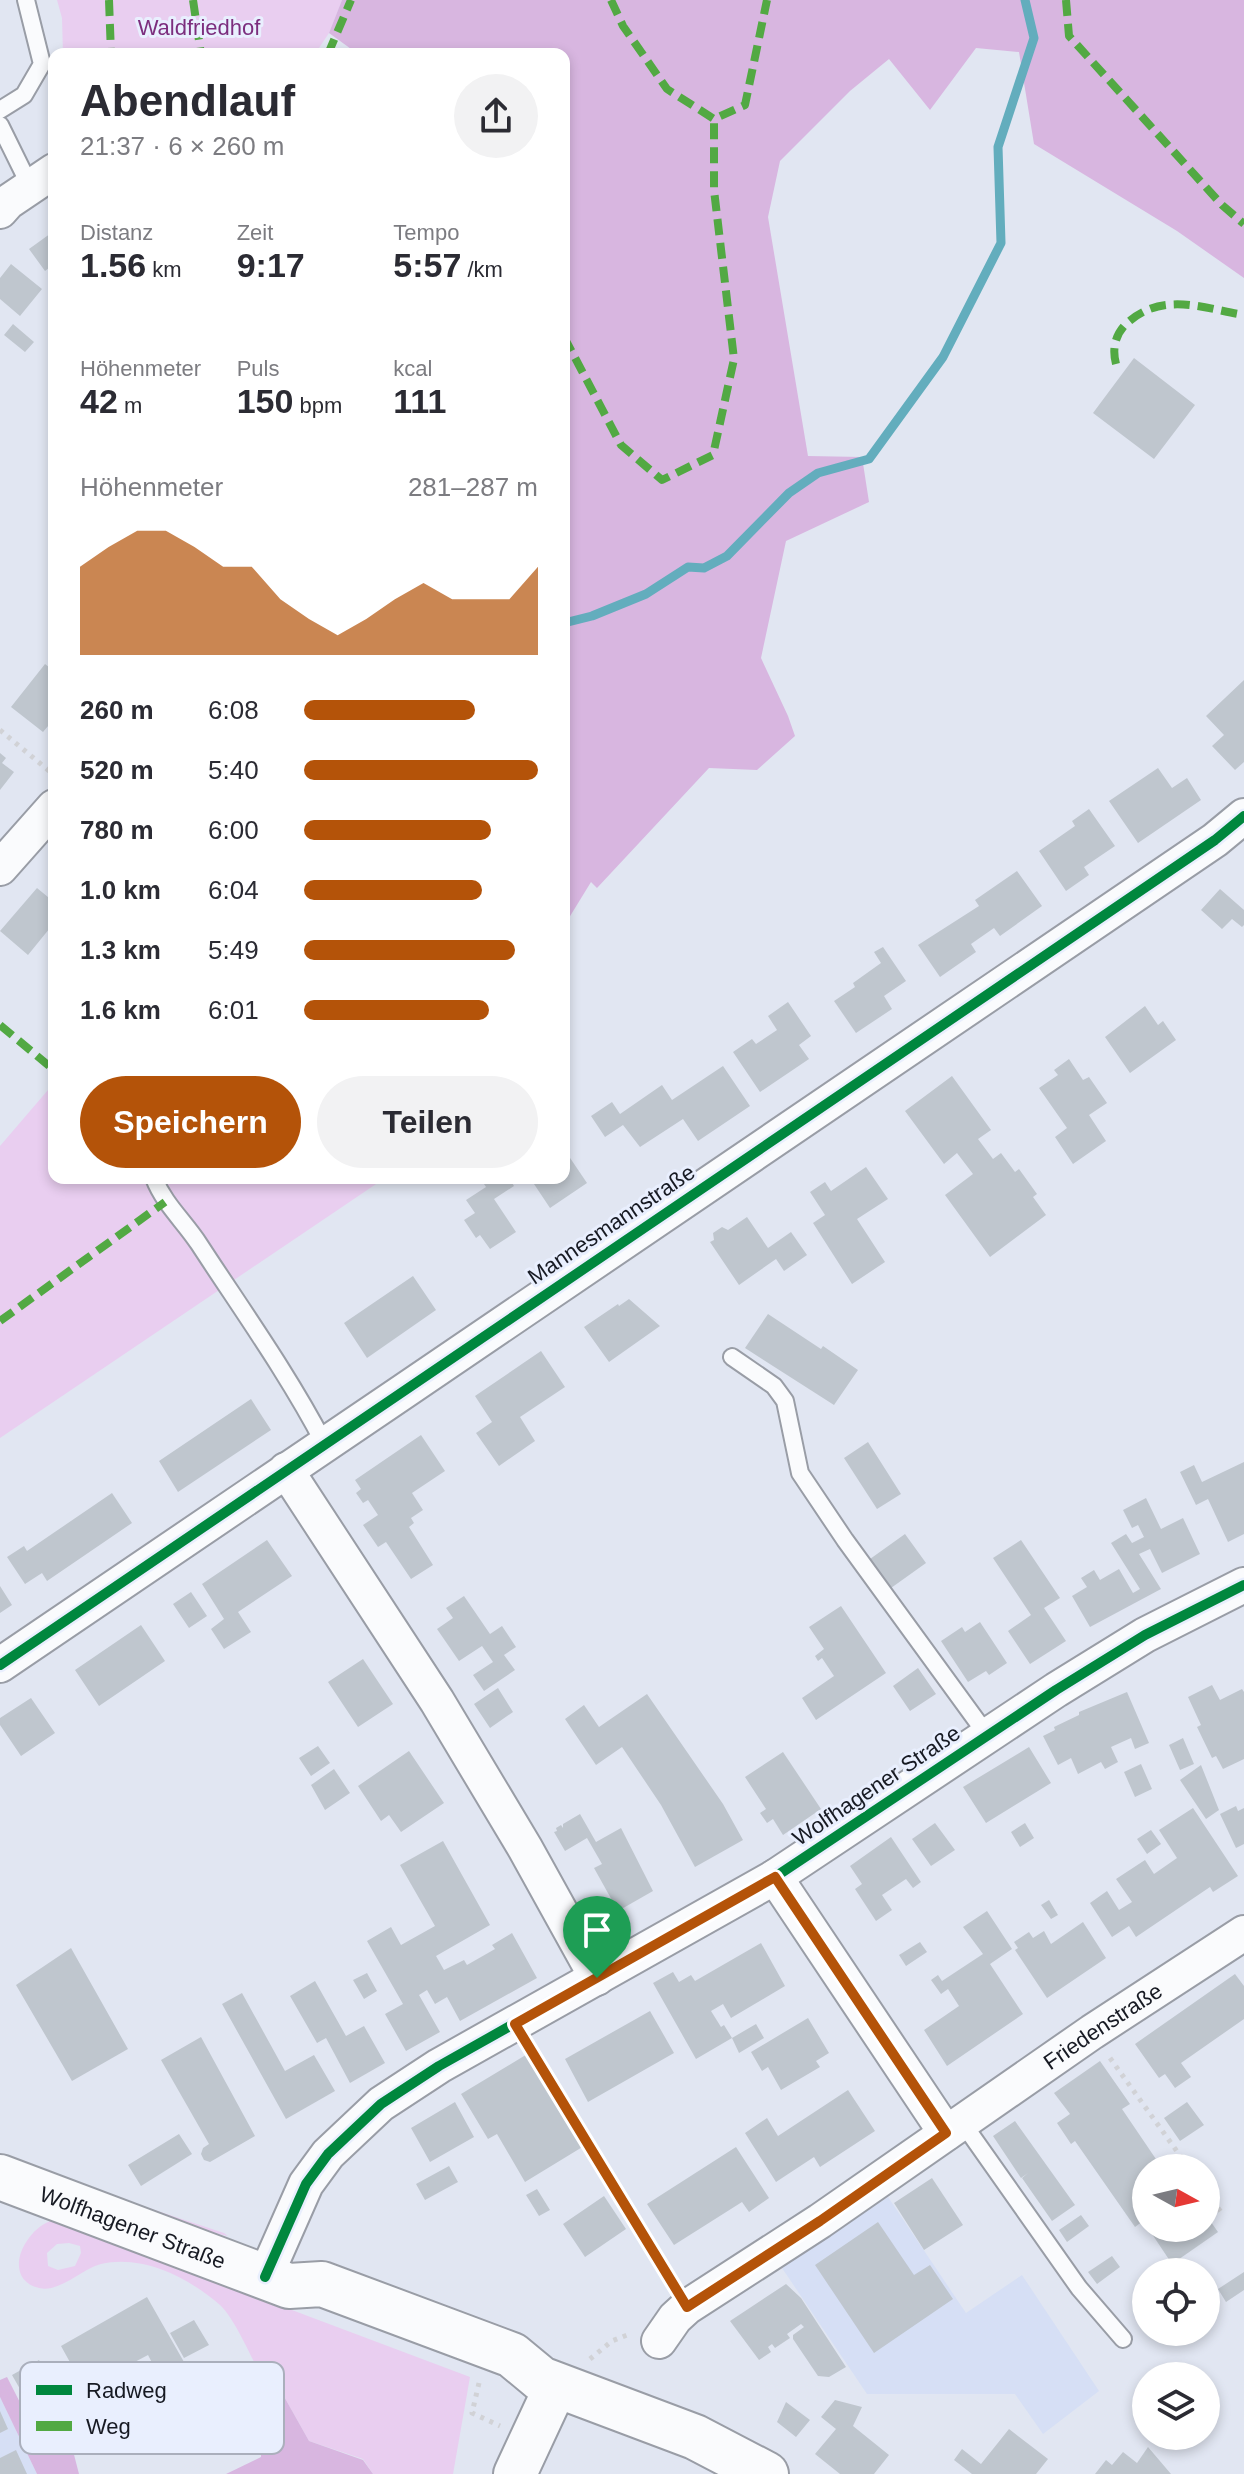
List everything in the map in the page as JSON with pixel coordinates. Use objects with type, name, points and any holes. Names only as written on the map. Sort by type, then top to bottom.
[{"type":"main road","name":"Wolfhagener Straße","points":[[0,2177],[277,2282],[313,2310],[482,2372],[502,2379],[561,2376]]},
{"type":"main road","name":"Wolfhagener Straße","points":[[277,2282],[322,2284],[561,2376]]},
{"type":"main road","points":[[561,2376],[695,2437],[766,2474]]},
{"type":"street","points":[[0,211],[42,178]]},
{"type":"street","points":[[0,868],[48,814]]},
{"type":"street","name":"Mannesmannstraße","points":[[0,1665],[945,1025],[1215,840],[1244,816]]},
{"type":"street","points":[[286,1470],[437,1701],[525,1848],[597,1978]]},
{"type":"street","name":"Wolfhagener Straße","points":[[277,2282],[306,2184],[328,2154],[381,2104],[439,2066],[775,1877],[987,1735],[1145,1635],[1244,1585]]},
{"type":"street","points":[[775,1877],[954,2128]]},
{"type":"street","name":"Friedenstraße","points":[[659,2341],[687,2307],[820,2221],[1092,2032],[1244,1933]]},
{"type":"street","points":[[522,2456],[561,2376]]},
{"type":"lane","points":[[0,110],[24,95],[42,64],[26,0]]},
{"type":"lane","points":[[0,125],[42,178]]},
{"type":"lane","points":[[157,1184],[165,1202],[189,1229],[301,1398],[324,1443]]},
{"type":"lane","points":[[732,1357],[774,1386],[785,1401],[800,1473],[987,1735]]},
{"type":"lane","points":[[954,2128],[1079,2288],[1123,2339]]},
{"type":"path","points":[[0,730],[48,770]]},
{"type":"path","points":[[515,2024],[687,2307]]},
{"type":"path","points":[[1092,2032],[1179,2154]]},
{"type":"path","points":[[561,2376],[624,2334],[659,2341]]},
{"type":"path","points":[[482,2372],[472,2413],[522,2456]]},
{"type":"shaded area","points":[[342,0],[1244,0],[1244,278],[1177,231],[1034,144],[1019,52],[976,48],[930,110],[889,59],[850,91],[780,161],[768,217],[808,456],[862,457],[869,502],[786,541],[761,658],[795,736],[757,770],[709,768],[597,888],[591,882],[570,916],[570,48],[350,48],[329,33]]},
{"type":"shaded area","points":[[888,2197],[966,2313],[1022,2275],[1099,2391],[1043,2434],[1015,2394],[867,2394],[782,2268]]},
{"type":"shaded area","points":[[7,2377],[20,2402],[20,2439],[0,2397],[0,2380]]},
{"type":"shaded area","points":[[284,2396],[309,2441],[363,2460],[373,2474],[226,2474],[261,2457],[261,2454],[284,2454]]},
{"type":"shaded area","points":[[0,2397],[20,2439],[20,2454],[27,2454],[37,2474],[0,2474]]},
{"type":"shaded area","points":[[27,2454],[74,2454],[79,2474],[37,2474]]},
{"type":"green space","name":"Waldfriedhof","points":[[57,0],[342,0],[329,33],[319,48],[63,48],[62,18]]},
{"type":"green space","points":[[48,1090],[48,1184],[376,1184],[0,1438],[0,1146]]},
{"type":"green space","points":[[0,2155],[228,2236],[204,2231],[0,2161]]},
{"type":"green space","points":[[53,2220],[470,2377],[453,2474],[373,2474],[363,2459],[309,2441],[284,2396],[284,2362],[254,2362],[236,2326],[220,2305],[194,2286],[165,2271],[133,2262],[117,2262],[93,2267],[47,2289],[27,2283],[19,2264],[26,2242]],"holes":[[[57,2244],[80,2246],[81,2253],[75,2266],[58,2270],[48,2266],[47,2253]]]},
{"type":"building","points":[[48,235],[48,269],[45,271],[29,249]]},
{"type":"building","points":[[11,264],[42,289],[20,316],[0,299],[0,278]]},
{"type":"building","points":[[13,324],[34,342],[25,352],[4,335]]},
{"type":"building","points":[[1134,358],[1195,405],[1154,459],[1093,413]]},
{"type":"building","points":[[45,664],[48,666],[48,726],[43,732],[11,707]]},
{"type":"building","points":[[1244,680],[1244,762],[1235,770],[1212,746],[1224,735],[1206,716]]},
{"type":"building","points":[[0,753],[6,758],[2,763],[14,772],[0,790]]},
{"type":"building","points":[[1158,768],[1172,788],[1187,778],[1201,800],[1138,843],[1109,801]]},
{"type":"building","points":[[1089,809],[1115,846],[1084,867],[1089,875],[1066,891],[1039,851],[1075,826],[1072,821]]},
{"type":"building","points":[[1017,871],[1042,906],[1000,936],[994,928],[971,944],[976,952],[940,977],[918,945],[979,906],[975,900]]},
{"type":"building","points":[[37,888],[48,897],[48,930],[28,955],[0,931]]},
{"type":"building","points":[[1220,889],[1244,910],[1242,927],[1232,919],[1222,929],[1201,910]]},
{"type":"building","points":[[883,947],[906,981],[884,996],[892,1009],[856,1033],[834,1001],[881,963],[874,952]]},
{"type":"building","points":[[788,1002],[811,1036],[799,1045],[809,1059],[760,1092],[733,1052],[752,1039],[756,1044],[777,1030],[768,1016]]},
{"type":"building","points":[[1145,1006],[1158,1025],[1163,1021],[1176,1040],[1130,1073],[1105,1037]]},
{"type":"building","points":[[1069,1059],[1083,1080],[1089,1077],[1107,1103],[1089,1115],[1106,1141],[1073,1164],[1055,1137],[1067,1128],[1039,1088],[1058,1075],[1054,1070]]},
{"type":"building","points":[[723,1066],[750,1106],[698,1141],[683,1119],[640,1147],[623,1125],[605,1137],[591,1116],[612,1102],[620,1114],[662,1085],[672,1100]]},
{"type":"building","points":[[952,1076],[991,1130],[978,1139],[993,1159],[1001,1153],[1015,1172],[1019,1169],[1037,1194],[1033,1197],[1046,1215],[990,1257],[945,1195],[973,1174],[957,1153],[944,1164],[905,1111]]},
{"type":"building","points":[[570,1158],[587,1183],[550,1208],[534,1184],[570,1184]]},
{"type":"building","points":[[866,1167],[888,1199],[857,1219],[885,1262],[852,1284],[813,1223],[825,1215],[810,1192],[825,1182],[831,1191]]},
{"type":"building","points":[[484,1184],[514,1186],[494,1199],[516,1232],[490,1249],[480,1235],[476,1238],[464,1220],[475,1213],[466,1200],[486,1187]]},
{"type":"building","points":[[747,1217],[768,1248],[791,1232],[807,1255],[784,1271],[776,1259],[739,1285],[710,1242],[714,1240],[713,1233],[722,1227],[728,1230]]},
{"type":"building","points":[[413,1276],[436,1310],[367,1358],[344,1323]]},
{"type":"building","points":[[629,1299],[660,1326],[609,1362],[584,1327]]},
{"type":"building","points":[[768,1314],[858,1370],[834,1405],[745,1348]]},
{"type":"building","points":[[541,1351],[565,1387],[520,1417],[535,1441],[499,1466],[476,1433],[492,1422],[475,1396]]},
{"type":"building","points":[[251,1399],[271,1430],[178,1492],[159,1461]]},
{"type":"building","points":[[421,1435],[445,1471],[412,1493],[423,1510],[411,1518],[414,1523],[409,1527],[433,1565],[411,1579],[386,1542],[378,1547],[363,1525],[378,1515],[368,1500],[363,1503],[356,1493],[361,1489],[355,1480]]},
{"type":"building","points":[[868,1442],[901,1494],[877,1509],[844,1458]]},
{"type":"building","points":[[1244,1462],[1244,1534],[1228,1542],[1208,1499],[1196,1505],[1180,1472],[1194,1465],[1202,1482]]},
{"type":"building","points":[[112,1493],[132,1523],[47,1581],[42,1573],[25,1584],[7,1557],[24,1546],[27,1551]]},
{"type":"building","points":[[1146,1498],[1161,1529],[1183,1518],[1200,1554],[1162,1573],[1150,1549],[1139,1554],[1161,1589],[1090,1627],[1072,1596],[1087,1587],[1081,1578],[1094,1570],[1100,1580],[1119,1569],[1133,1593],[1140,1589],[1111,1543],[1126,1534],[1132,1543],[1144,1537],[1138,1525],[1132,1528],[1123,1510]]},
{"type":"building","points":[[905,1534],[926,1563],[891,1588],[870,1559]]},
{"type":"building","points":[[267,1540],[292,1576],[238,1612],[251,1632],[224,1649],[211,1629],[224,1619],[202,1584]]},
{"type":"building","points":[[1021,1540],[1060,1598],[1044,1608],[1066,1641],[1030,1664],[1008,1631],[1031,1615],[993,1558]]},
{"type":"building","points":[[0,1586],[12,1605],[0,1613]]},
{"type":"building","points":[[191,1592],[207,1616],[189,1628],[173,1604]]},
{"type":"building","points":[[464,1596],[490,1634],[502,1626],[516,1647],[504,1655],[515,1670],[484,1691],[473,1675],[493,1662],[482,1646],[459,1661],[437,1629],[453,1618],[446,1608]]},
{"type":"building","points":[[841,1606],[886,1673],[816,1720],[802,1698],[834,1676],[822,1658],[818,1661],[815,1656],[824,1649],[809,1627]]},
{"type":"building","points":[[980,1622],[1007,1663],[989,1675],[986,1671],[968,1682],[941,1641],[962,1627],[965,1632]]},
{"type":"building","points":[[141,1625],[165,1661],[99,1706],[75,1670]]},
{"type":"building","points":[[363,1659],[393,1704],[358,1727],[328,1682]]},
{"type":"building","points":[[918,1668],[936,1694],[910,1711],[893,1686]]},
{"type":"building","points":[[1212,1685],[1220,1700],[1242,1689],[1244,1692],[1244,1759],[1223,1769],[1216,1756],[1212,1758],[1197,1727],[1201,1725],[1188,1697]]},
{"type":"building","points":[[498,1688],[513,1712],[490,1728],[474,1704]]},
{"type":"building","points":[[1127,1692],[1149,1743],[1135,1749],[1131,1738],[1111,1747],[1118,1762],[1105,1769],[1101,1762],[1078,1774],[1071,1758],[1058,1765],[1043,1736],[1079,1715],[1079,1712]]},
{"type":"building","points":[[647,1694],[723,1804],[743,1840],[695,1867],[661,1805],[622,1747],[596,1765],[565,1719],[584,1705],[599,1727]]},
{"type":"building","points":[[31,1698],[55,1733],[21,1756],[0,1725],[0,1718]]},
{"type":"building","points":[[1183,1738],[1194,1764],[1180,1770],[1169,1745]]},
{"type":"building","points":[[318,1746],[330,1763],[311,1776],[299,1758]]},
{"type":"building","points":[[1029,1747],[1051,1783],[986,1823],[963,1787]]},
{"type":"building","points":[[409,1751],[444,1803],[401,1832],[389,1815],[381,1821],[358,1786]]},
{"type":"building","points":[[783,1752],[821,1809],[783,1835],[773,1819],[767,1823],[760,1813],[766,1809],[745,1777]]},
{"type":"building","points":[[1141,1764],[1152,1789],[1135,1797],[1124,1772]]},
{"type":"building","points":[[1201,1765],[1219,1810],[1206,1819],[1180,1780]]},
{"type":"building","points":[[334,1769],[350,1793],[325,1810],[311,1785]]},
{"type":"building","points":[[1236,1806],[1238,1811],[1244,1808],[1244,1844],[1236,1848],[1220,1814]]},
{"type":"building","points":[[1193,1808],[1238,1876],[1213,1892],[1210,1887],[1136,1937],[1129,1926],[1112,1937],[1090,1903],[1107,1891],[1119,1910],[1132,1902],[1116,1879],[1145,1860],[1154,1874],[1177,1858],[1159,1830]]},
{"type":"building","points":[[580,1814],[596,1842],[621,1828],[653,1891],[618,1911],[594,1868],[602,1864],[587,1838],[565,1851],[554,1832]]},
{"type":"building","points":[[935,1823],[955,1850],[931,1866],[912,1839]]},
{"type":"building","points":[[1025,1823],[1034,1838],[1020,1847],[1011,1832]]},
{"type":"building","points":[[1151,1830],[1161,1844],[1147,1854],[1137,1839]]},
{"type":"building","points":[[891,1837],[921,1882],[913,1888],[906,1879],[882,1895],[892,1910],[876,1921],[855,1889],[862,1884],[850,1866]]},
{"type":"building","points":[[443,1841],[490,1925],[436,1956],[444,1970],[464,1960],[467,1965],[495,1949],[492,1945],[512,1933],[537,1978],[460,2021],[447,1997],[435,2004],[427,1990],[419,1995],[440,2032],[406,2051],[385,2014],[403,2004],[367,1941],[391,1927],[401,1945],[435,1926],[400,1865]]},
{"type":"building","points":[[1049,1900],[1058,1915],[1051,1919],[1041,1905]]},
{"type":"building","points":[[987,1911],[1012,1949],[990,1964],[1023,2014],[947,2066],[924,2030],[959,2006],[948,1989],[941,1994],[931,1980],[938,1975],[942,1981],[983,1954],[963,1927]]},
{"type":"building","points":[[1083,1922],[1106,1958],[1047,1998],[1015,1950],[1018,1948],[1014,1942],[1029,1932],[1033,1938],[1044,1931],[1051,1944]]},
{"type":"building","points":[[920,1942],[927,1952],[906,1966],[899,1955]]},
{"type":"building","points":[[761,1943],[785,1986],[731,2018],[723,2004],[711,2011],[732,2038],[696,2059],[653,1983],[673,1972],[679,1982],[691,1975],[695,1981]]},
{"type":"building","points":[[71,1948],[128,2049],[72,2081],[16,1985]]},
{"type":"building","points":[[367,1973],[377,1991],[364,1999],[353,1980]]},
{"type":"building","points":[[1235,1974],[1244,1986],[1244,2019],[1181,2063],[1191,2077],[1175,2088],[1165,2074],[1159,2078],[1135,2044]]},
{"type":"building","points":[[315,1981],[346,2036],[364,2026],[385,2063],[350,2083],[326,2038],[317,2043],[290,1996]]},
{"type":"building","points":[[242,1993],[285,2071],[314,2055],[335,2091],[286,2119],[222,2004]]},
{"type":"building","points":[[650,2011],[674,2053],[588,2102],[565,2059]]},
{"type":"building","points":[[808,2018],[829,2053],[816,2061],[820,2067],[781,2090],[768,2067],[762,2071],[751,2052]]},
{"type":"building","points":[[756,2024],[764,2038],[739,2053],[732,2038]]},
{"type":"building","points":[[201,2037],[255,2136],[210,2162],[204,2160],[201,2154],[209,2144],[161,2060]]},
{"type":"building","points":[[529,2053],[584,2146],[525,2182],[497,2134],[488,2139],[461,2094]]},
{"type":"building","points":[[1100,2061],[1130,2104],[1122,2109],[1153,2154],[1132,2154],[1132,2223],[1075,2141],[1071,2144],[1057,2123],[1070,2114],[1054,2093]]},
{"type":"building","points":[[848,2090],[875,2131],[820,2167],[814,2157],[776,2182],[745,2133],[767,2118],[778,2136]]},
{"type":"building","points":[[455,2102],[474,2137],[430,2162],[411,2128]]},
{"type":"building","points":[[1187,2102],[1204,2125],[1180,2141],[1164,2118]]},
{"type":"building","points":[[1015,2121],[1075,2205],[1052,2221],[1022,2178],[1028,2173],[1021,2178],[993,2136]]},
{"type":"building","points":[[179,2134],[192,2154],[141,2186],[128,2165]]},
{"type":"building","points":[[736,2147],[769,2198],[749,2212],[742,2202],[674,2245],[647,2204]]},
{"type":"building","points":[[449,2166],[458,2182],[425,2200],[416,2184]]},
{"type":"building","points":[[932,2178],[963,2225],[924,2250],[894,2203]]},
{"type":"building","points":[[537,2189],[550,2210],[539,2216],[526,2195]]},
{"type":"building","points":[[604,2196],[626,2229],[585,2257],[563,2224]]},
{"type":"building","points":[[1081,2215],[1089,2226],[1067,2242],[1059,2230]]},
{"type":"building","points":[[878,2222],[914,2275],[930,2265],[953,2299],[874,2353],[815,2265]]},
{"type":"building","points":[[1157,2242],[1204,2242],[1181,2258],[1168,2258]]},
{"type":"building","points":[[1112,2256],[1120,2267],[1097,2284],[1088,2272]]},
{"type":"building","points":[[1244,2272],[1244,2290],[1226,2302],[1220,2288]]},
{"type":"building","points":[[786,2284],[801,2298],[846,2367],[829,2377],[818,2376],[793,2339],[793,2335],[804,2327],[801,2324],[787,2334],[790,2338],[775,2348],[772,2344],[768,2347],[771,2352],[759,2360],[730,2321]]},
{"type":"building","points":[[147,2297],[184,2362],[152,2362],[148,2355],[135,2362],[70,2362],[61,2346]]},
{"type":"building","points":[[194,2320],[209,2345],[184,2358],[170,2333]]},
{"type":"building","points":[[20,2371],[20,2389],[12,2375]]},
{"type":"building","points":[[835,2400],[862,2407],[853,2426],[889,2455],[874,2474],[840,2474],[815,2454],[836,2429],[821,2417]]},
{"type":"building","points":[[786,2402],[810,2420],[796,2437],[777,2422]]},
{"type":"building","points":[[0,2411],[8,2429],[0,2433]]},
{"type":"building","points":[[1009,2429],[1048,2459],[1036,2474],[972,2474],[954,2460],[962,2449],[981,2464]]},
{"type":"building","points":[[16,2450],[27,2474],[0,2474],[0,2458]]},
{"type":"building","points":[[1146,2450],[1151,2450],[1171,2474],[1095,2474],[1106,2460],[1112,2465],[1123,2452],[1137,2463]]},
{"type":"waterway","points":[[570,622],[646,594],[688,567],[704,568],[727,556],[789,493],[818,473],[869,459],[943,357],[1001,243],[998,147],[1034,38],[1025,0]]},
{"type":"marked path","points":[[109,0],[111,48]]},
{"type":"marked path","points":[[193,0],[200,48]]},
{"type":"marked path","points":[[331,48],[351,0]]},
{"type":"marked path","points":[[611,0],[623,26],[667,89],[714,119],[745,105],[767,0]]},
{"type":"marked path","points":[[1066,0],[1069,36],[1222,205],[1244,224]]},
{"type":"marked path","points":[[570,348],[621,445],[662,480],[713,455],[734,359],[714,190],[714,119]]},
{"type":"marked path","points":[[1116,364],[1115,342],[1122,328],[1154,308],[1183,304],[1244,315]]},
{"type":"marked path","points":[[0,1025],[48,1065]]},
{"type":"marked path","points":[[0,1321],[165,1202]]},
{"type":"cycle path","points":[[0,1665],[1215,840],[1244,816]]},
{"type":"cycle path","points":[[265,2277],[306,2184],[328,2154],[381,2104],[439,2066],[775,1877],[1056,1690],[1145,1635],[1244,1585]]},
{"type":"route","points":[[775,1877],[946,2133],[820,2221],[687,2307],[515,2024],[597,1978],[775,1877]]}]
